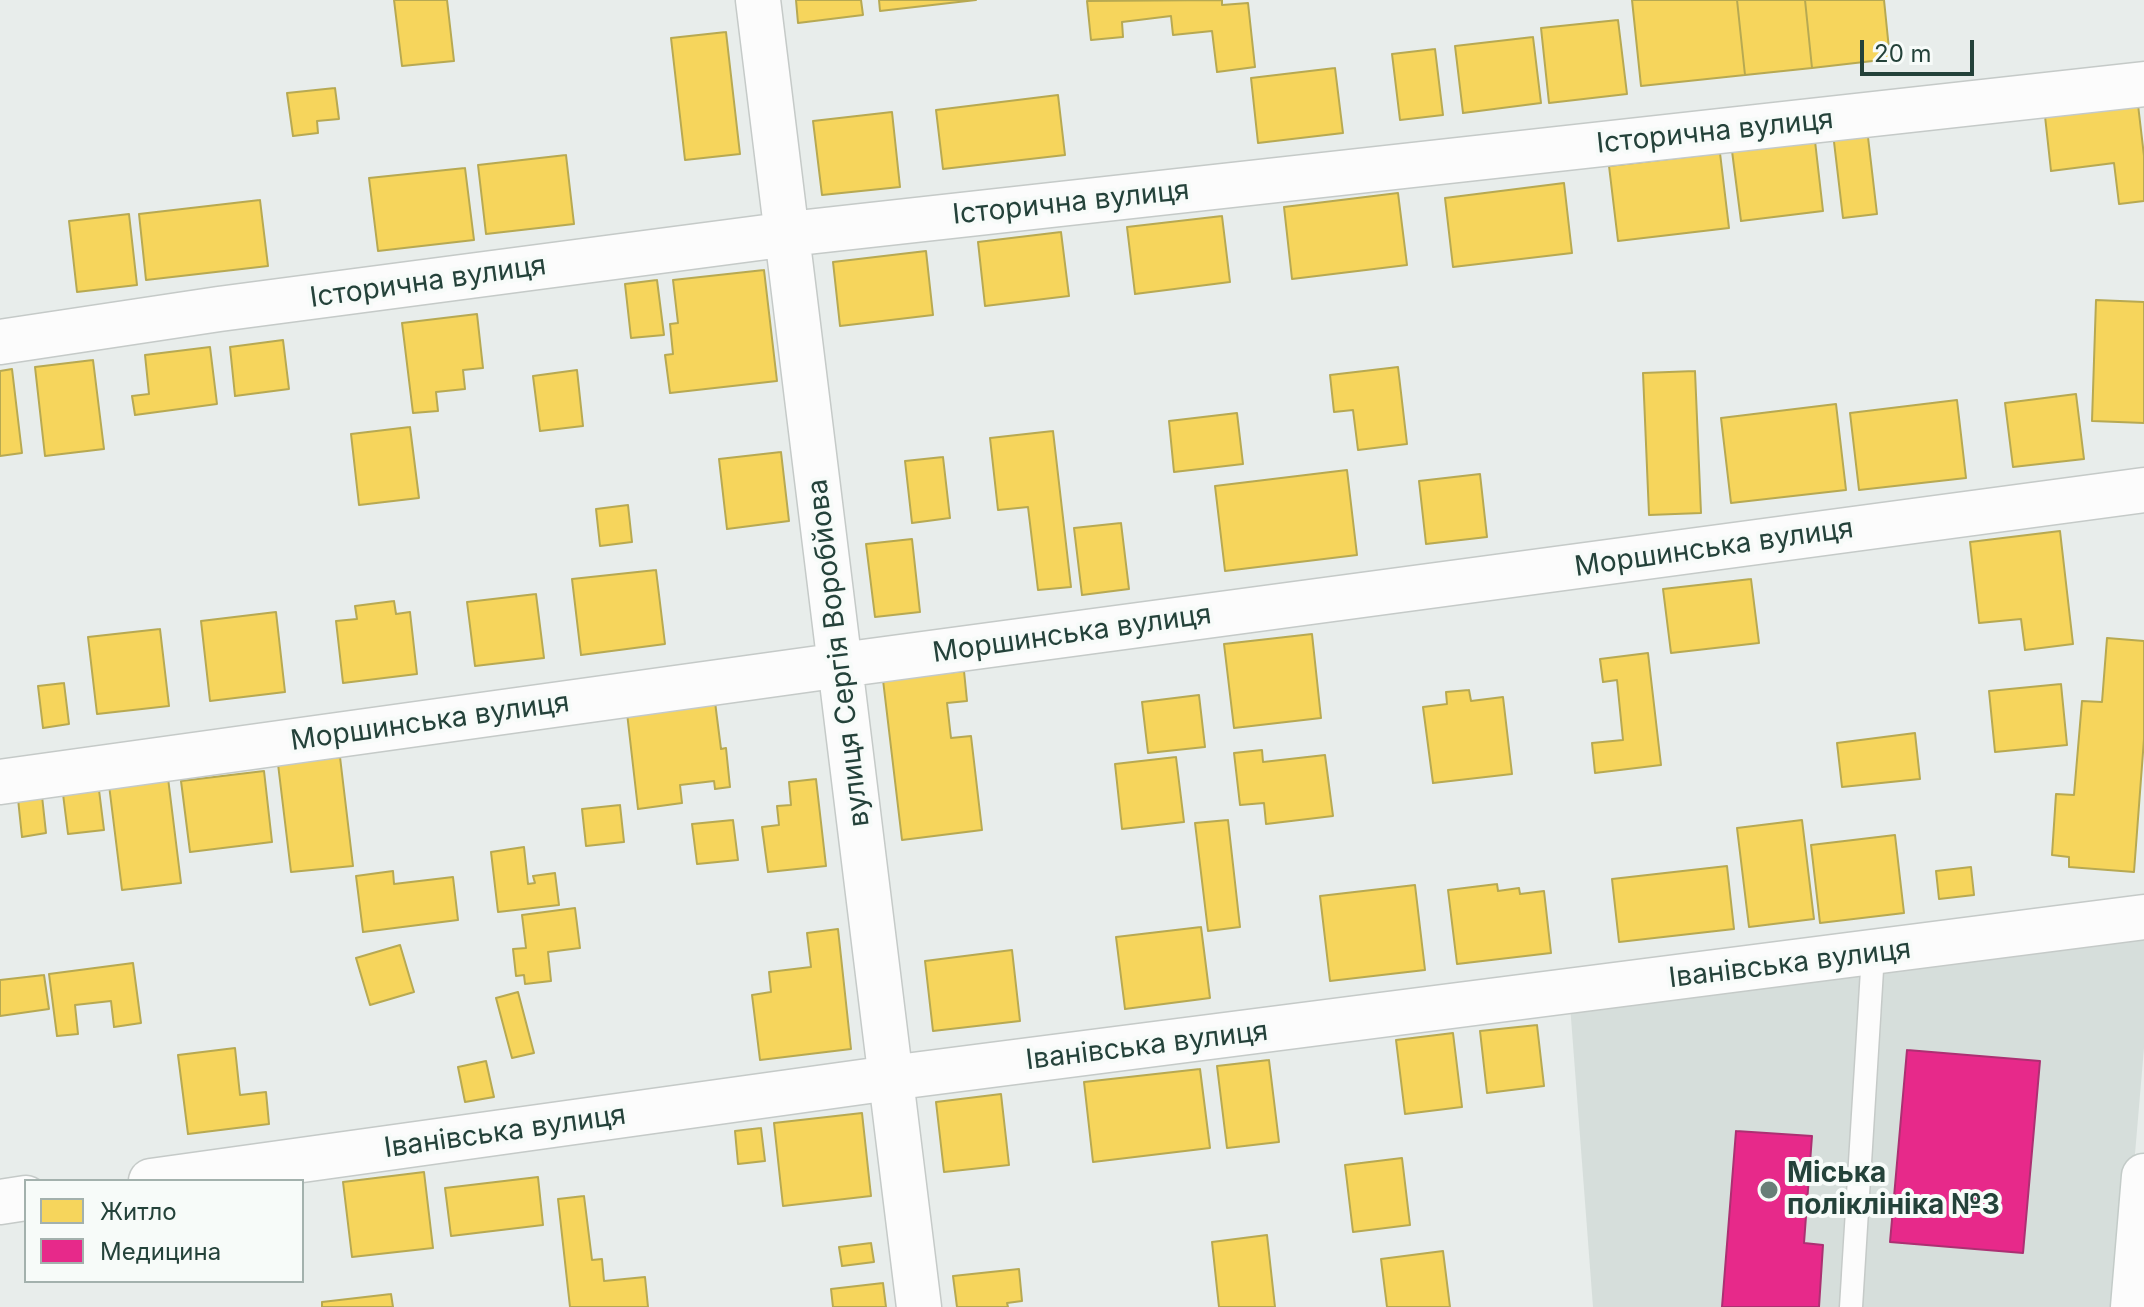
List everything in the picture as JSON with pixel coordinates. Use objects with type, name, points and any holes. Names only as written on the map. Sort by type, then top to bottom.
[{"type":"street","name":"вулиця Сергія Воробйова","points":[[758,0],[919,1307]]},
{"type":"street","name":"Історична вулиця","points":[[0,342],[235,307],[789,234],[2144,84]]},
{"type":"street","name":"Моршинська вулиця","points":[[0,782],[841,665],[2144,490]]},
{"type":"street","name":"Іванівська вулиця","points":[[165,1179],[890,1078],[2144,917]]},
{"type":"street","points":[[2133,1307],[2144,1176]]},
{"type":"street","points":[[0,1202],[24,1198]]},
{"type":"lane","points":[[1851,1307],[1873,954]]},
{"type":"shaded area","points":[[2144,930],[2144,1048],[2122,1307],[1593,1307],[1570,1005]]},
{"type":"building: Житло","points":[[394,0],[447,0],[454,61],[402,66]]},
{"type":"building: Житло","points":[[796,0],[861,0],[863,15],[798,23]]},
{"type":"building: Житло","points":[[879,0],[976,0],[880,11]]},
{"type":"building: Житло","points":[[1222,0],[1222,5],[1248,3],[1255,67],[1217,72],[1212,31],[1173,35],[1171,16],[1122,22],[1123,37],[1091,40],[1087,1]]},
{"type":"building: Житло","points":[[1632,0],[1737,0],[1745,75],[1641,86]]},
{"type":"building: Житло","points":[[1737,0],[1805,0],[1812,68],[1745,75]]},
{"type":"building: Житло","points":[[1805,0],[1884,0],[1890,59],[1812,68]]},
{"type":"building: Житло","points":[[1618,20],[1627,94],[1549,103],[1541,28]]},
{"type":"building: Житло","points":[[726,32],[740,154],[685,160],[671,38]]},
{"type":"building: Житло","points":[[1533,37],[1541,103],[1463,113],[1455,46]]},
{"type":"building: Житло","points":[[1435,49],[1443,115],[1400,120],[1392,54]]},
{"type":"building: Житло","points":[[1335,68],[1343,133],[1258,143],[1251,78]]},
{"type":"building: Житло","points":[[335,88],[339,119],[317,121],[318,133],[293,136],[287,93]]},
{"type":"building: Житло","points":[[1058,95],[1065,155],[943,169],[936,110]]},
{"type":"building: Житло","points":[[2137,96],[2144,156],[2144,201],[2119,204],[2114,163],[2051,171],[2044,107]]},
{"type":"building: Житло","points":[[892,112],[900,187],[822,195],[813,121]]},
{"type":"building: Житло","points":[[1866,120],[1877,214],[1843,218],[1832,125]]},
{"type":"building: Житло","points":[[1815,141],[1823,211],[1741,221],[1732,151]]},
{"type":"building: Житло","points":[[1720,153],[1729,228],[1618,241],[1609,166]]},
{"type":"building: Житло","points":[[566,155],[574,224],[486,234],[478,165]]},
{"type":"building: Житло","points":[[465,168],[474,240],[378,251],[369,178]]},
{"type":"building: Житло","points":[[1564,183],[1572,253],[1453,267],[1445,198]]},
{"type":"building: Житло","points":[[1398,193],[1407,265],[1292,279],[1284,207]]},
{"type":"building: Житло","points":[[260,200],[268,266],[146,280],[139,214]]},
{"type":"building: Житло","points":[[129,214],[137,285],[77,292],[69,221]]},
{"type":"building: Житло","points":[[1222,216],[1230,282],[1135,294],[1127,227]]},
{"type":"building: Житло","points":[[1061,232],[1069,296],[985,306],[978,242]]},
{"type":"building: Житло","points":[[926,251],[933,315],[840,326],[833,262]]},
{"type":"building: Житло","points":[[764,270],[777,381],[670,393],[665,355],[673,354],[670,324],[678,323],[673,280]]},
{"type":"building: Житло","points":[[657,280],[664,335],[631,338],[625,284]]},
{"type":"building: Житло","points":[[2096,300],[2144,302],[2144,423],[2092,421]]},
{"type":"building: Житло","points":[[477,314],[483,368],[463,370],[465,389],[436,392],[438,411],[413,413],[402,323]]},
{"type":"building: Житло","points":[[283,340],[289,389],[235,396],[230,347]]},
{"type":"building: Житло","points":[[210,347],[217,404],[135,415],[132,396],[149,394],[145,355]]},
{"type":"building: Житло","points":[[93,360],[104,449],[45,456],[35,367]]},
{"type":"building: Житло","points":[[1398,367],[1407,444],[1358,450],[1353,410],[1334,412],[1330,375]]},
{"type":"building: Житло","points":[[12,369],[22,453],[0,456],[0,371]]},
{"type":"building: Житло","points":[[577,370],[583,426],[540,431],[533,376]]},
{"type":"building: Житло","points":[[1695,371],[1701,513],[1649,515],[1643,373]]},
{"type":"building: Житло","points":[[2076,394],[2084,459],[2013,467],[2005,403]]},
{"type":"building: Житло","points":[[1957,400],[1966,478],[1859,490],[1850,413]]},
{"type":"building: Житло","points":[[1836,404],[1846,490],[1731,503],[1721,418]]},
{"type":"building: Житло","points":[[1237,413],[1243,464],[1174,472],[1169,421]]},
{"type":"building: Житло","points":[[410,427],[419,498],[359,505],[351,434]]},
{"type":"building: Житло","points":[[1053,431],[1071,587],[1038,590],[1028,507],[998,510],[990,438]]},
{"type":"building: Житло","points":[[781,452],[789,521],[727,529],[719,459]]},
{"type":"building: Житло","points":[[943,457],[950,518],[912,523],[905,461]]},
{"type":"building: Житло","points":[[1347,470],[1357,555],[1225,571],[1215,486]]},
{"type":"building: Житло","points":[[1480,474],[1487,537],[1426,544],[1419,481]]},
{"type":"building: Житло","points":[[628,505],[632,542],[600,546],[596,509]]},
{"type":"building: Житло","points":[[1121,523],[1129,589],[1082,595],[1074,528]]},
{"type":"building: Житло","points":[[2060,531],[2073,644],[2025,650],[2021,619],[1979,623],[1970,542]]},
{"type":"building: Житло","points":[[912,539],[920,612],[875,617],[866,544]]},
{"type":"building: Житло","points":[[656,570],[665,644],[581,655],[572,579]]},
{"type":"building: Житло","points":[[1751,579],[1759,643],[1671,653],[1663,589]]},
{"type":"building: Житло","points":[[536,594],[544,658],[475,666],[467,602]]},
{"type":"building: Житло","points":[[394,601],[396,614],[410,612],[417,674],[343,683],[336,621],[357,619],[355,606]]},
{"type":"building: Житло","points":[[276,612],[285,692],[210,701],[201,621]]},
{"type":"building: Житло","points":[[160,629],[169,706],[97,714],[88,637]]},
{"type":"building: Житло","points":[[1312,634],[1321,718],[1234,728],[1224,644]]},
{"type":"building: Житло","points":[[2107,638],[2144,641],[2144,739],[2134,872],[2069,867],[2069,857],[2052,855],[2056,794],[2074,795],[2082,701],[2102,702]]},
{"type":"building: Житло","points":[[1648,653],[1661,765],[1595,773],[1592,743],[1623,740],[1617,680],[1603,682],[1600,659]]},
{"type":"building: Житло","points":[[964,671],[967,701],[947,703],[951,738],[971,736],[982,830],[902,840],[883,680]]},
{"type":"building: Житло","points":[[64,683],[69,724],[43,728],[38,686]]},
{"type":"building: Житло","points":[[2061,684],[2067,745],[1995,752],[1989,691]]},
{"type":"building: Житло","points":[[1469,690],[1471,701],[1503,697],[1512,774],[1433,783],[1423,707],[1447,704],[1446,692]]},
{"type":"building: Житло","points":[[1199,695],[1205,747],[1148,753],[1142,702]]},
{"type":"building: Житло","points":[[715,702],[721,749],[726,748],[730,787],[715,789],[714,781],[680,785],[682,803],[638,809],[627,713]]},
{"type":"building: Житло","points":[[1915,733],[1920,779],[1842,787],[1837,743]]},
{"type":"building: Житло","points":[[1262,750],[1263,762],[1325,755],[1333,816],[1266,824],[1264,803],[1240,805],[1234,753]]},
{"type":"building: Житло","points":[[340,757],[353,866],[291,872],[278,764]]},
{"type":"building: Житло","points":[[1176,757],[1184,822],[1122,829],[1115,764]]},
{"type":"building: Житло","points":[[264,771],[272,842],[190,852],[181,781]]},
{"type":"building: Житло","points":[[168,778],[181,883],[122,890],[109,785]]},
{"type":"building: Житло","points":[[816,779],[826,866],[768,872],[762,827],[779,825],[777,806],[791,805],[789,782]]},
{"type":"building: Житло","points":[[99,790],[104,830],[68,834],[63,794]]},
{"type":"building: Житло","points":[[42,796],[46,833],[22,837],[18,799]]},
{"type":"building: Житло","points":[[620,805],[624,842],[586,846],[582,809]]},
{"type":"building: Житло","points":[[733,820],[738,860],[697,864],[692,824]]},
{"type":"building: Житло","points":[[1228,820],[1240,927],[1208,931],[1195,823]]},
{"type":"building: Житло","points":[[1802,820],[1814,919],[1749,927],[1737,828]]},
{"type":"building: Житло","points":[[1895,835],[1904,913],[1820,923],[1811,845]]},
{"type":"building: Житло","points":[[524,847],[528,884],[535,883],[533,876],[555,873],[559,905],[498,912],[491,852]]},
{"type":"building: Житло","points":[[1727,866],[1734,929],[1619,942],[1612,879]]},
{"type":"building: Житло","points":[[1971,867],[1974,895],[1939,899],[1936,871]]},
{"type":"building: Житло","points":[[393,871],[394,884],[453,877],[458,920],[363,932],[356,876]]},
{"type":"building: Житло","points":[[1497,884],[1498,891],[1519,888],[1520,894],[1544,891],[1551,953],[1457,964],[1448,890]]},
{"type":"building: Житло","points":[[1415,885],[1425,970],[1330,981],[1320,896]]},
{"type":"building: Житло","points":[[575,908],[580,948],[548,952],[551,981],[525,984],[524,975],[516,976],[513,949],[526,948],[522,915]]},
{"type":"building: Житло","points":[[1201,927],[1210,998],[1125,1009],[1116,937]]},
{"type":"building: Житло","points":[[838,929],[851,1049],[760,1060],[752,995],[771,992],[769,972],[811,967],[807,933]]},
{"type":"building: Житло","points":[[400,945],[414,992],[370,1005],[356,958]]},
{"type":"building: Житло","points":[[1012,950],[1020,1021],[933,1031],[925,961]]},
{"type":"building: Житло","points":[[133,963],[141,1023],[114,1027],[111,1001],[75,1005],[78,1034],[57,1036],[49,974]]},
{"type":"building: Житло","points":[[44,975],[49,1009],[0,1016],[0,980]]},
{"type":"building: Житло","points":[[518,992],[534,1053],[512,1058],[496,998]]},
{"type":"building: Житло","points":[[1537,1025],[1544,1086],[1487,1093],[1480,1031]]},
{"type":"building: Житло","points":[[1453,1033],[1462,1107],[1405,1114],[1396,1040]]},
{"type":"building: Житло","points":[[235,1048],[240,1095],[266,1092],[269,1124],[188,1134],[178,1055]]},
{"type":"building: Житло","points":[[1269,1060],[1279,1142],[1227,1148],[1217,1066]]},
{"type":"building: Житло","points":[[486,1061],[494,1097],[465,1102],[458,1067]]},
{"type":"building: Житло","points":[[1200,1069],[1210,1148],[1093,1162],[1084,1082]]},
{"type":"building: Житло","points":[[1001,1094],[1009,1165],[944,1172],[936,1102]]},
{"type":"building: Житло","points":[[862,1113],[871,1196],[783,1206],[774,1123]]},
{"type":"building: Житло","points":[[761,1128],[765,1161],[738,1164],[735,1131]]},
{"type":"building: Житло","points":[[1402,1158],[1410,1225],[1353,1232],[1345,1165]]},
{"type":"building: Житло","points":[[424,1172],[433,1248],[352,1257],[343,1182]]},
{"type":"building: Житло","points":[[538,1177],[543,1225],[451,1236],[445,1188]]},
{"type":"building: Житло","points":[[584,1196],[592,1260],[602,1259],[604,1281],[645,1277],[648,1307],[570,1307],[558,1199]]},
{"type":"building: Житло","points":[[1267,1235],[1275,1307],[1219,1307],[1212,1242]]},
{"type":"building: Житло","points":[[871,1243],[874,1262],[842,1266],[839,1247]]},
{"type":"building: Житло","points":[[1443,1251],[1450,1307],[1387,1307],[1381,1259]]},
{"type":"building: Житло","points":[[1019,1269],[1022,1301],[1007,1303],[1008,1307],[957,1307],[953,1276]]},
{"type":"building: Житло","points":[[883,1283],[886,1307],[833,1307],[831,1289]]},
{"type":"building: Житло","points":[[391,1294],[393,1307],[322,1307],[322,1302]]},
{"type":"building: Медицина","points":[[1907,1050],[2040,1061],[2023,1253],[1890,1242]]},
{"type":"building: Медицина","name":"Міська поліклініка №3","points":[[1736,1131],[1812,1136],[1804,1243],[1823,1245],[1819,1307],[1722,1307]]},
{"type":"place","name":"Міська поліклініка №3","points":[[1769,1190]]}]
